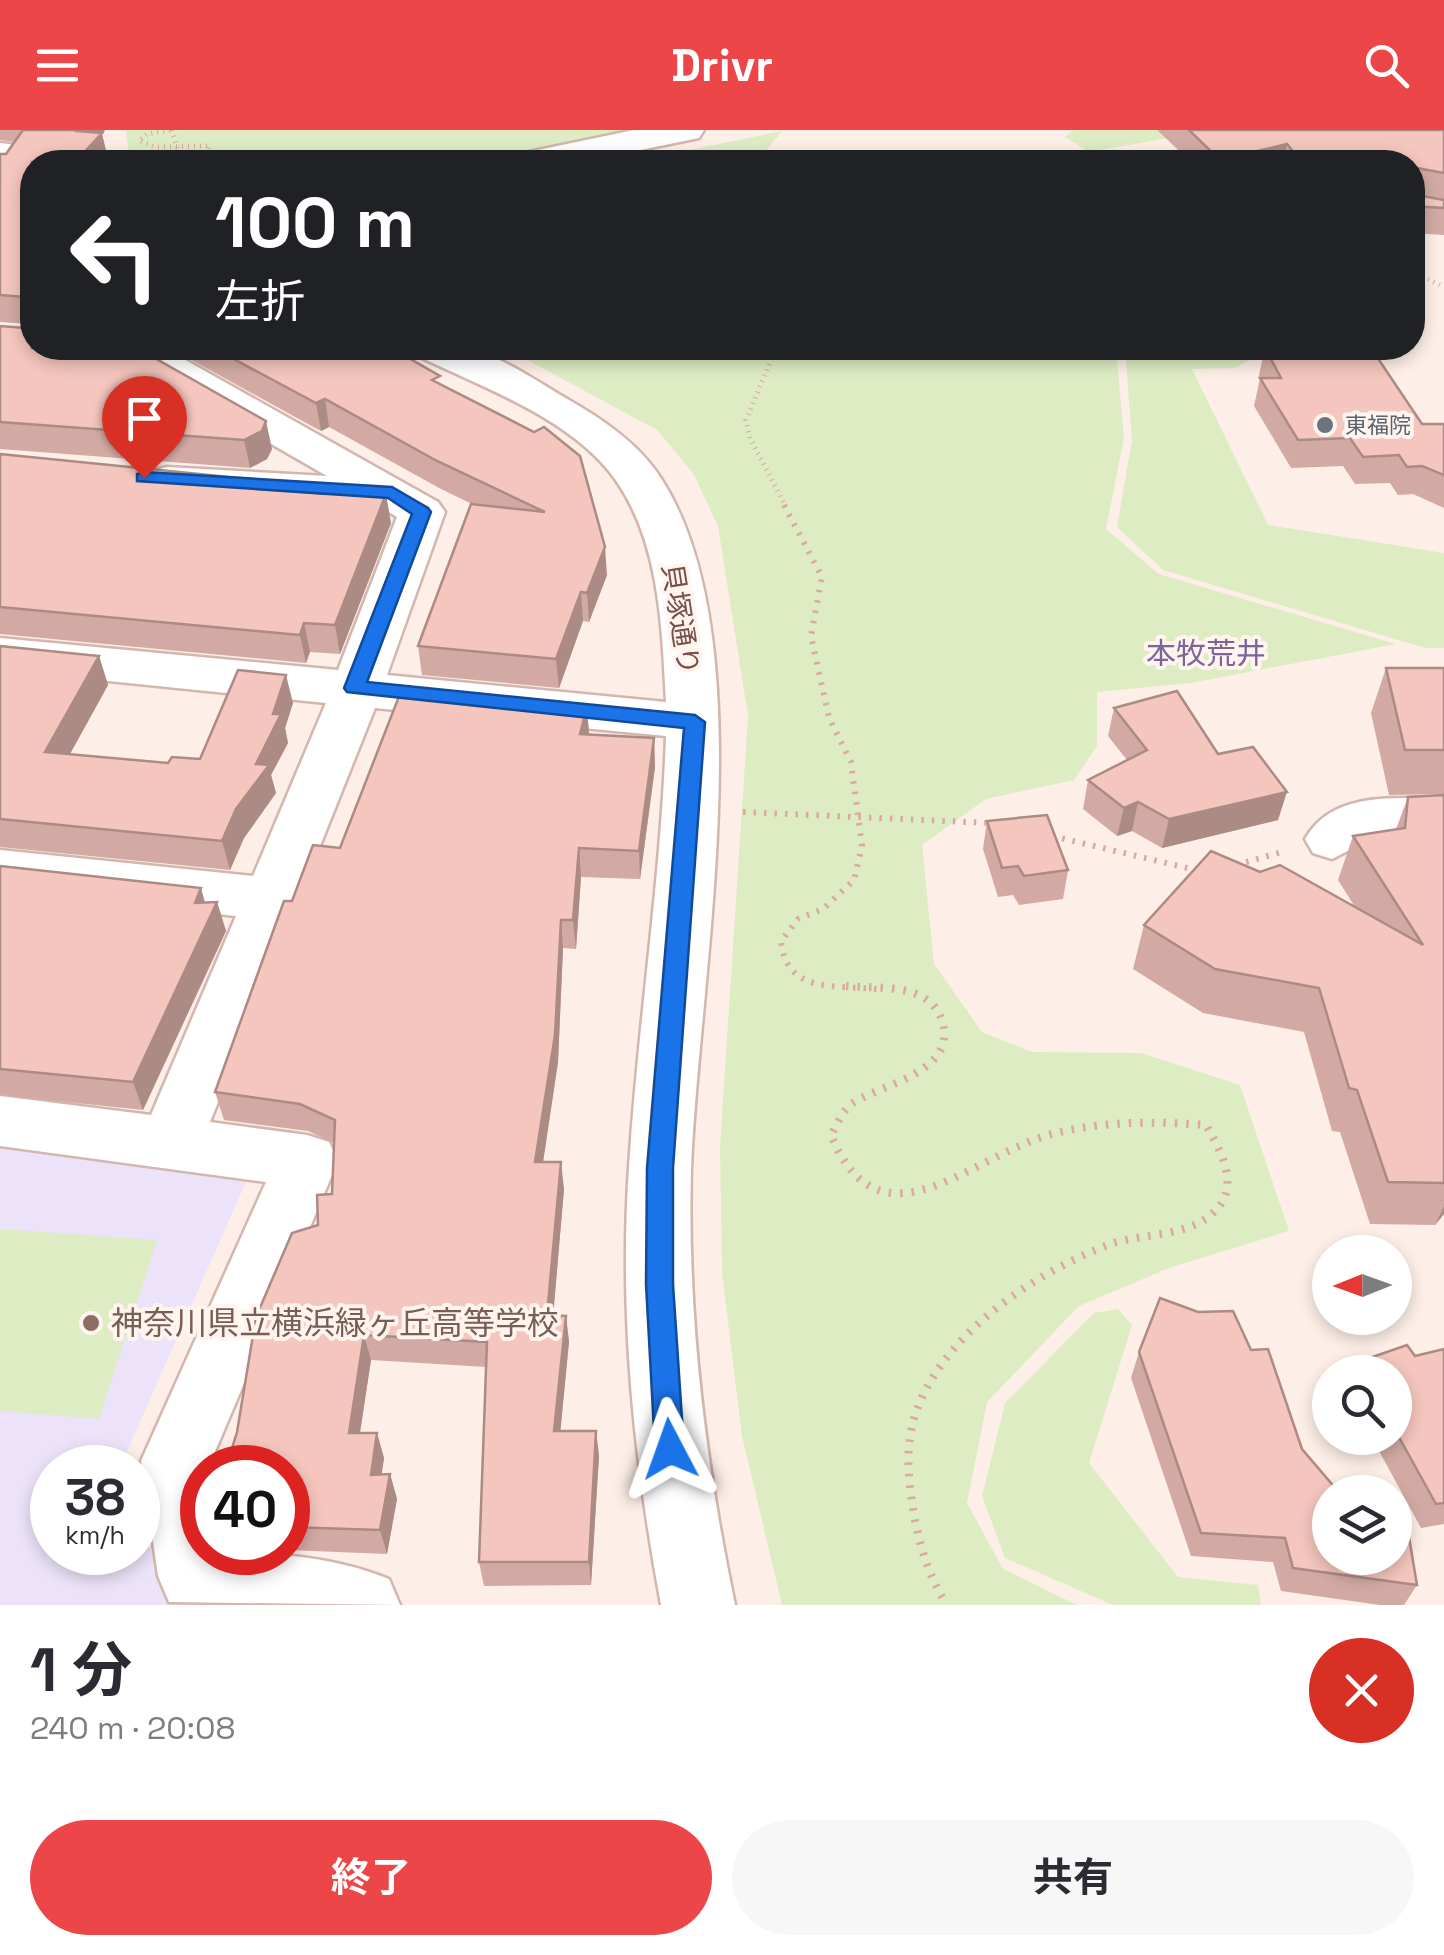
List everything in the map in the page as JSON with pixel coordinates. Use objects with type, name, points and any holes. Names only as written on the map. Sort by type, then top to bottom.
[{"type":"street","points":[[590,150],[686,130]]},
{"type":"street","points":[[0,154],[12,154],[0,169]]},
{"type":"street","points":[[157,360],[422,512],[272,900],[170,1144]]},
{"type":"street","name":"貝塚通り","points":[[457,360],[585,429],[636,475],[663,524],[682,599],[695,722],[661,1151],[659,1284],[670,1449],[697,1605]]},
{"type":"street","points":[[134,477],[288,490],[392,493]]},
{"type":"street","points":[[0,654],[695,722]]},
{"type":"street","points":[[1332,839],[1362,819],[1444,817]]},
{"type":"street","points":[[0,870],[272,900]]},
{"type":"street","points":[[0,1121],[308,1161],[176,1461],[195,1576],[363,1605]]},
{"type":"path","points":[[179,150],[177,145],[171,130],[146,134],[139,142],[148,146],[177,145],[210,146],[209,150]]},
{"type":"path","points":[[771,360],[746,420],[750,438],[822,577],[811,636],[829,718],[852,762],[862,846],[854,880],[823,909],[798,919],[780,941],[781,953],[791,975],[806,983],[918,992],[939,1012],[946,1031],[944,1043],[928,1067],[849,1105],[831,1136],[842,1166],[873,1190],[903,1196],[1011,1146],[1096,1125],[1153,1120],[1206,1124],[1223,1154],[1230,1185],[1218,1208],[1193,1226],[1111,1244],[997,1308],[952,1355],[918,1408],[906,1466],[918,1535],[935,1588],[947,1605]]},
{"type":"path","points":[[687,813],[859,816],[1002,824]]},
{"type":"path","points":[[1040,833],[1205,873]]},
{"type":"path","points":[[1223,868],[1332,839]]},
{"type":"shaded area","name":"神奈川県立横浜緑ヶ丘高等学校","points":[[0,1148],[246,1182],[130,1445],[30,1445],[30,1575],[159,1575],[170,1605],[0,1605]]},
{"type":"green space","points":[[126,130],[622,132],[536,150],[128,150]]},
{"type":"green space","points":[[1073,130],[1291,130],[1179,136],[1100,150],[1086,150],[1065,137]]},
{"type":"green space","points":[[782,131],[767,150],[689,150]]},
{"type":"green space","points":[[527,360],[1117,360],[1124,438],[1106,529],[1159,574],[1396,644],[1191,683],[1097,692],[1097,746],[1074,780],[986,799],[922,845],[934,964],[982,1032],[1032,1052],[1141,1053],[1240,1085],[1289,1231],[1169,1268],[1079,1306],[987,1402],[967,1503],[1003,1569],[1077,1605],[782,1605],[742,1436],[722,1272],[720,1146],[748,716],[718,526],[693,473],[657,430]]},
{"type":"green space","points":[[1126,360],[1250,360],[1235,368],[1192,369],[1268,525],[1444,553],[1444,648],[1425,648],[1163,570],[1117,527],[1132,440]]},
{"type":"green space","points":[[0,1229],[157,1240],[99,1419],[0,1411]]},
{"type":"green space","points":[[1118,1309],[1132,1325],[1089,1463],[1178,1577],[1258,1585],[1261,1605],[1113,1605],[1005,1558],[982,1496],[1005,1403],[1094,1313]]},
{"type":"building","points":[[23,130],[102,133],[86,150],[20,150],[20,297],[0,295],[0,154],[6,154]]},
{"type":"building","points":[[1189,130],[1444,130],[1444,173],[1425,169],[1425,150],[1292,150],[1287,144],[1262,150],[1210,150]]},
{"type":"building","points":[[1425,196],[1444,200],[1444,208],[1425,207]]},
{"type":"building","points":[[0,326],[20,328],[20,360],[158,360],[266,421],[262,431],[244,440],[0,422]]},
{"type":"building","points":[[235,360],[412,360],[440,376],[432,380],[534,432],[544,427],[580,456],[605,547],[587,593],[581,592],[556,659],[418,646],[471,504],[545,512],[437,461],[325,399],[316,403]]},
{"type":"building","points":[[1271,360],[1379,360],[1422,424],[1444,424],[1444,475],[1422,466],[1407,467],[1399,455],[1363,457],[1350,438],[1298,440],[1260,378],[1281,378]]},
{"type":"building","points":[[0,454],[240,478],[236,487],[326,494],[329,488],[386,494],[335,625],[304,623],[300,635],[0,607]]},
{"type":"building","points":[[0,646],[99,656],[45,752],[168,763],[172,757],[200,759],[238,670],[286,675],[273,714],[281,714],[256,764],[269,765],[236,809],[222,841],[0,819]]},
{"type":"building","points":[[1386,668],[1444,668],[1444,750],[1405,750]]},
{"type":"building","points":[[403,686],[587,707],[580,734],[654,738],[639,851],[579,848],[573,920],[561,920],[555,1035],[535,1162],[561,1162],[547,1315],[566,1316],[554,1431],[596,1431],[589,1562],[479,1562],[487,1342],[364,1335],[349,1433],[377,1433],[371,1475],[390,1474],[380,1530],[310,1528],[310,1445],[233,1445],[256,1317],[292,1233],[318,1225],[317,1195],[332,1194],[335,1120],[300,1104],[215,1092],[284,901],[292,901],[313,845],[340,848]]},
{"type":"building","points":[[1177,691],[1218,754],[1253,747],[1287,792],[1169,819],[1138,802],[1124,808],[1088,780],[1147,750],[1114,708]]},
{"type":"building","points":[[1444,795],[1444,1183],[1388,1182],[1357,1090],[1349,1088],[1319,988],[1215,969],[1144,925],[1211,851],[1260,872],[1280,865],[1423,945],[1353,836],[1405,828],[1408,797]]},
{"type":"building","points":[[1047,815],[1068,870],[1024,876],[1018,866],[1002,868],[987,821]]},
{"type":"building","points":[[0,866],[201,888],[195,903],[217,902],[133,1082],[0,1069]]},
{"type":"building","points":[[1160,1298],[1198,1312],[1233,1311],[1251,1350],[1268,1349],[1302,1449],[1324,1475],[1312,1475],[1312,1571],[1293,1568],[1285,1538],[1201,1533],[1139,1352]]},
{"type":"building","points":[[1407,1345],[1415,1356],[1444,1349],[1444,1503],[1436,1504],[1409,1455],[1412,1455],[1412,1355],[1378,1355]]},
{"type":"building","points":[[1412,1555],[1417,1585],[1344,1575],[1412,1575]]},
{"type":"place","name":"東福院","points":[[1325,425]]},
{"type":"place","name":"神奈川県立横浜緑ヶ丘高等学校","points":[[91,1323]]},
{"type":"district","name":"本牧荒井","points":[[1206,653]]},
{"type":"route","points":[[144,478],[288,490],[392,493],[422,512],[374,646],[354,688],[695,722],[660,1168],[659,1284],[670,1449]]}]
